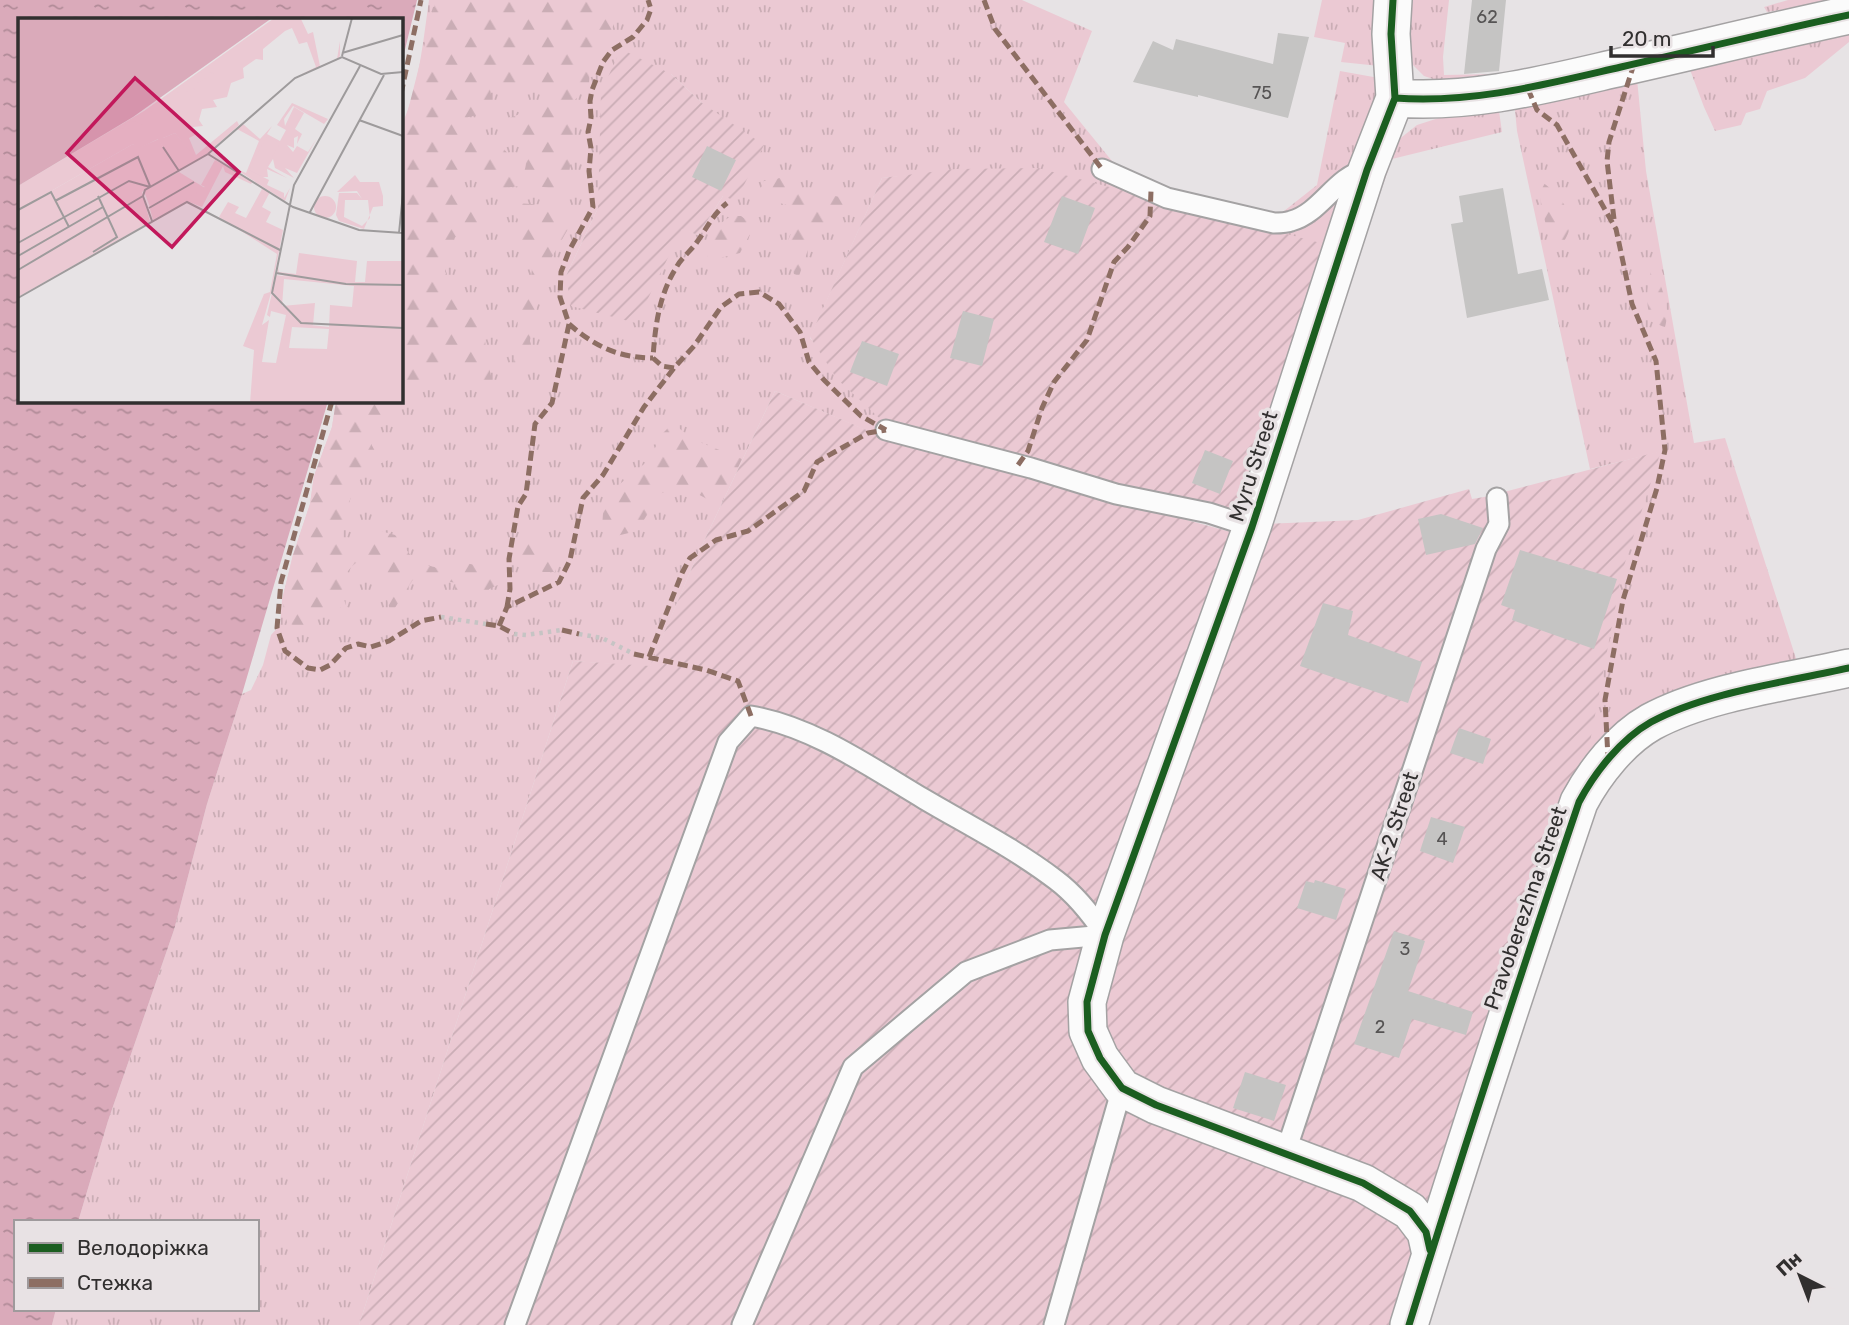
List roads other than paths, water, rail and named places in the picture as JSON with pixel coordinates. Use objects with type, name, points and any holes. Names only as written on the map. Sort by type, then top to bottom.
[{"type":"street","name":"Myru Street","points":[[1122,1088],[1100,1059],[1088,1031],[1087,1002],[1105,935],[1252,527],[1367,170],[1395,97],[1391,34],[1393,0]]},
{"type":"street","points":[[1395,97],[1422,100],[1464,99],[1528,89],[1849,15]]},
{"type":"street","name":"Pravoberezhna Street","points":[[1409,1325],[1430,1250],[1579,802],[1590,781],[1608,758],[1649,723],[1681,709],[1717,697],[1849,668]]},
{"type":"street","points":[[1122,1088],[1156,1105],[1363,1183],[1410,1211],[1426,1232],[1430,1250]]},
{"type":"street","points":[[1410,1211],[1434,1206],[1450,1193]]},
{"type":"lane","points":[[1102,169],[1167,198],[1274,223],[1292,221],[1309,212],[1354,173],[1367,170]]},
{"type":"lane","points":[[886,430],[1031,468],[1116,494],[1209,513],[1252,527]]},
{"type":"lane","name":"AK-2 Street","points":[[1285,1154],[1486,549],[1499,524],[1497,498]]},
{"type":"lane","points":[[515,1325],[728,742],[751,716],[779,721],[856,758],[1008,846],[1058,881],[1087,909],[1105,935],[1050,940],[966,972],[853,1067],[742,1325]]},
{"type":"lane","points":[[1054,1325],[1122,1088]]},
{"type":"water","points":[[0,0],[417,0],[402,62],[402,18],[18,18],[18,402],[328,402],[207,804],[174,930],[108,1121],[79,1220],[14,1220],[14,1311],[56,1311],[52,1325],[0,1325]]}]
